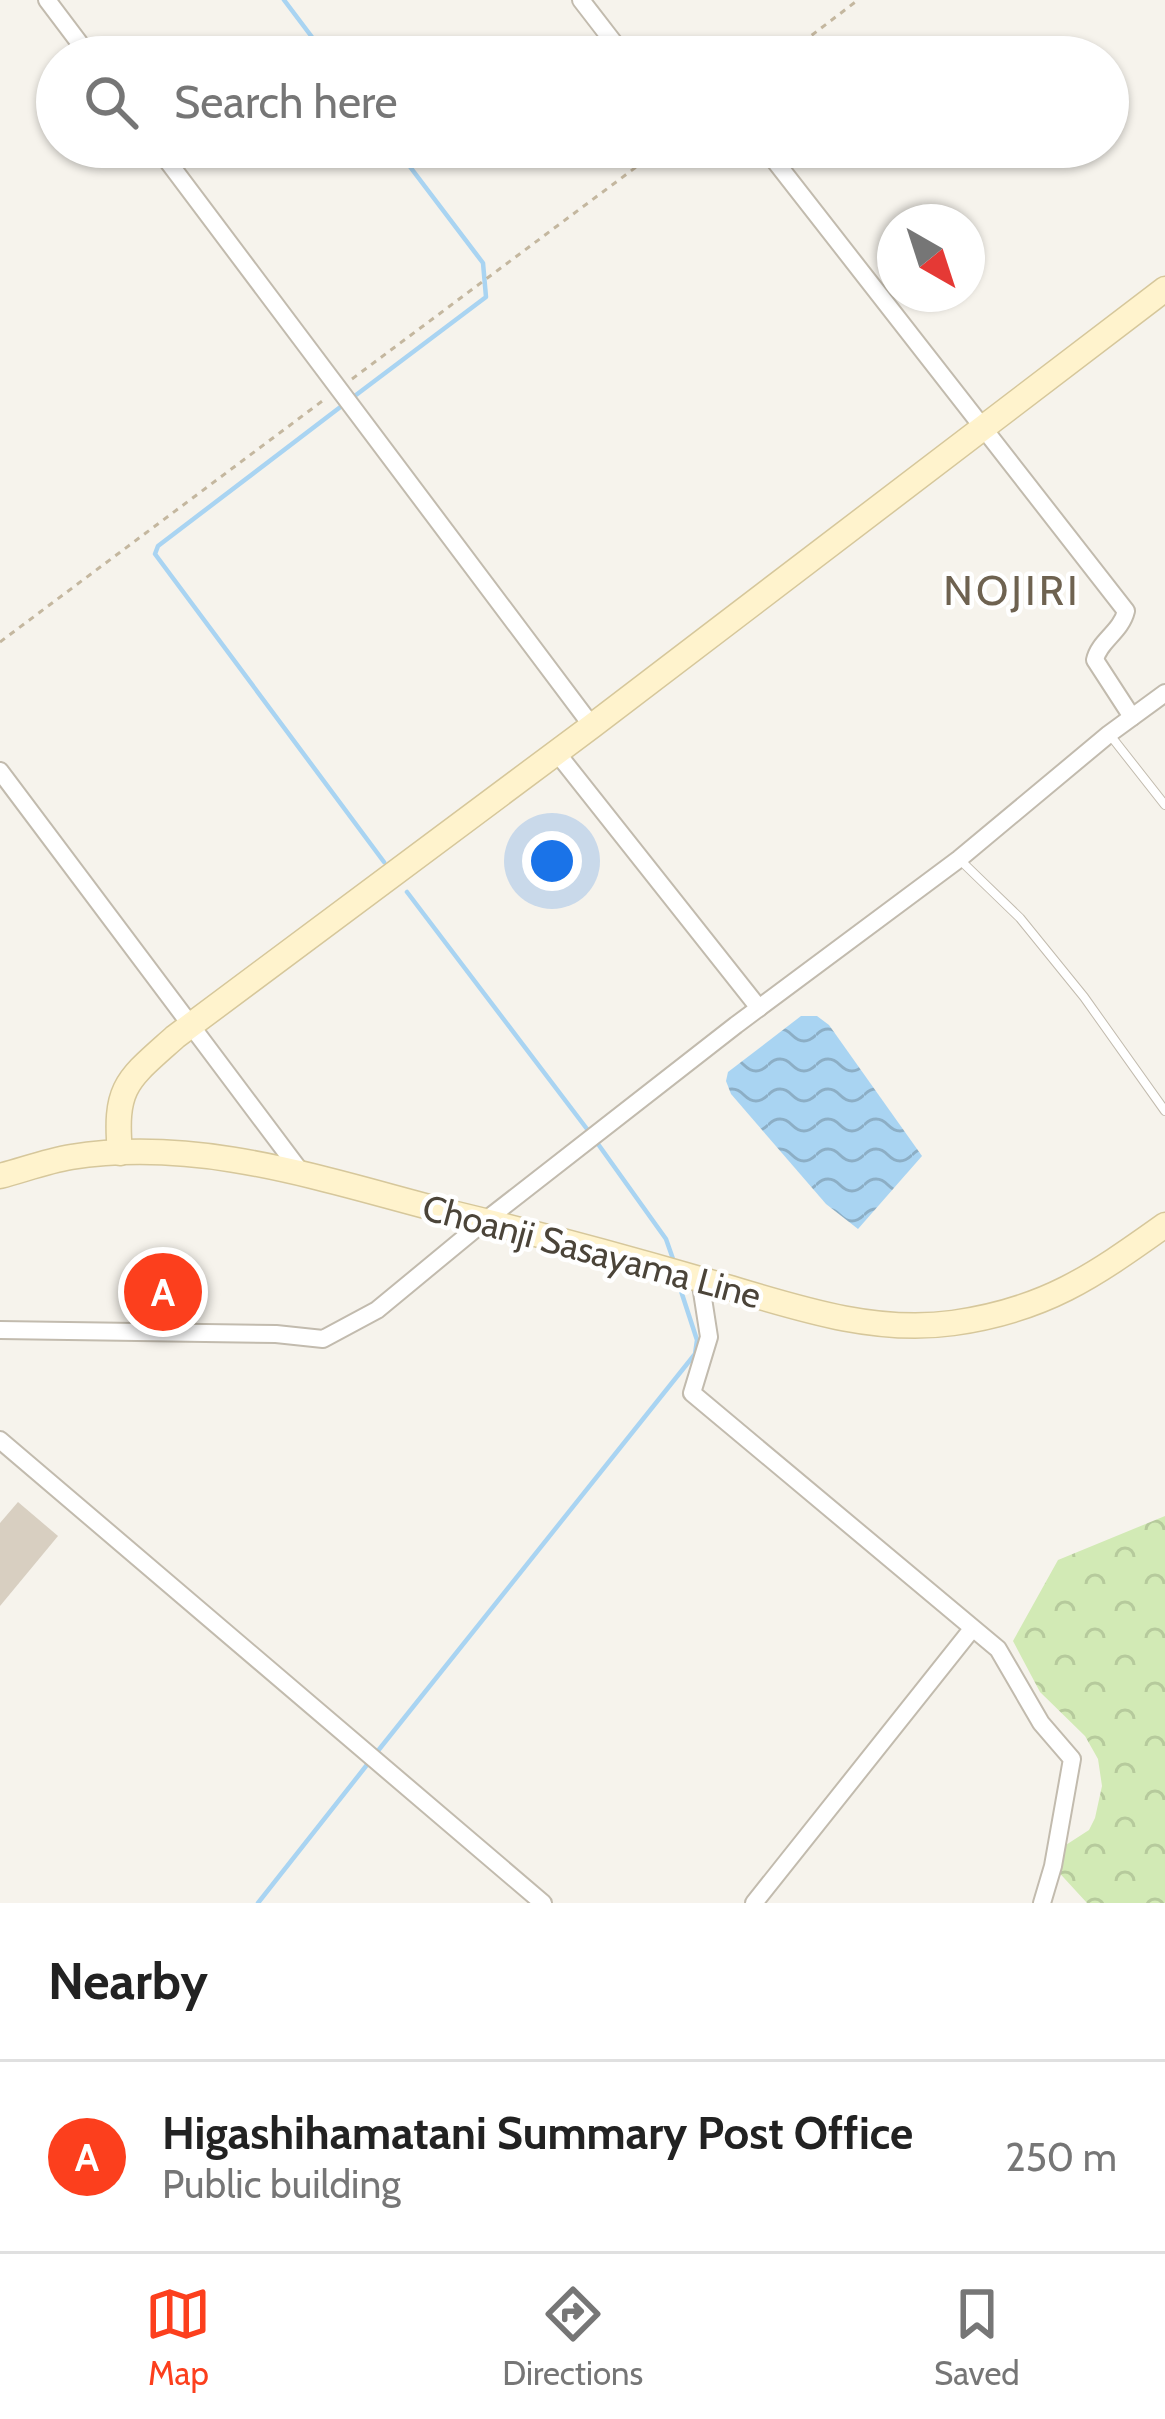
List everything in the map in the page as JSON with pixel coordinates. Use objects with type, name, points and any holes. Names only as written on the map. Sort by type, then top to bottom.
[{"type":"street","points":[[47,0],[74,36]]},
{"type":"street","points":[[581,0],[609,36]]},
{"type":"street","points":[[173,168],[592,727]]},
{"type":"street","points":[[780,168],[1126,611],[1124,622],[1097,651],[1095,660],[1132,717]]},
{"type":"street","points":[[120,1153],[116,1114],[122,1092],[143,1066],[190,1026],[592,727],[1165,289]]},
{"type":"street","points":[[0,1330],[276,1334],[322,1339],[377,1310],[759,1008],[959,859],[1165,693]]},
{"type":"street","points":[[557,753],[759,1008]]},
{"type":"street","points":[[0,771],[301,1172]]},
{"type":"street","name":"Choanji Sasayama Line","points":[[0,1175],[70,1157],[179,1152],[301,1172],[815,1314],[896,1323],[950,1323],[1036,1305],[1084,1282],[1163,1230]]},
{"type":"street","points":[[700,1279],[709,1337],[692,1393],[998,1649],[1041,1723],[1072,1759],[1042,1903]]},
{"type":"street","points":[[0,1440],[543,1903]]},
{"type":"street","points":[[754,1903],[972,1629]]},
{"type":"lane","points":[[1109,734],[1165,805]]},
{"type":"lane","points":[[959,859],[1020,918],[1165,1111]]},
{"type":"path","points":[[811,36],[858,0]]},
{"type":"path","points":[[0,642],[635,168]]},
{"type":"green space","points":[[1165,1516],[1165,1903],[1087,1903],[1053,1866],[1055,1852],[1089,1830],[1095,1818],[1102,1786],[1098,1759],[1085,1736],[1040,1692],[1013,1641],[1058,1560]]},
{"type":"water","points":[[801,1016],[817,1016],[829,1025],[922,1156],[858,1229],[826,1204],[731,1094],[726,1081],[728,1072]]},
{"type":"building","points":[[18,1502],[58,1536],[0,1606],[0,1523]]},
{"type":"waterway","points":[[284,0],[311,36]]},
{"type":"waterway","points":[[352,398],[486,297],[483,263],[411,168]]},
{"type":"waterway","points":[[343,405],[158,546],[155,554],[384,862]]},
{"type":"waterway","points":[[407,892],[587,1129]]},
{"type":"waterway","points":[[598,1144],[666,1239],[673,1259]]},
{"type":"waterway","points":[[377,1752],[695,1354],[697,1340],[681,1291]]},
{"type":"waterway","points":[[258,1903],[370,1761]]},
{"type":"place","name":"Higashihamatani Summary Post Office","points":[[163,1292]]},
{"type":"district","name":"NOJIRI","points":[[1012,590]]}]
